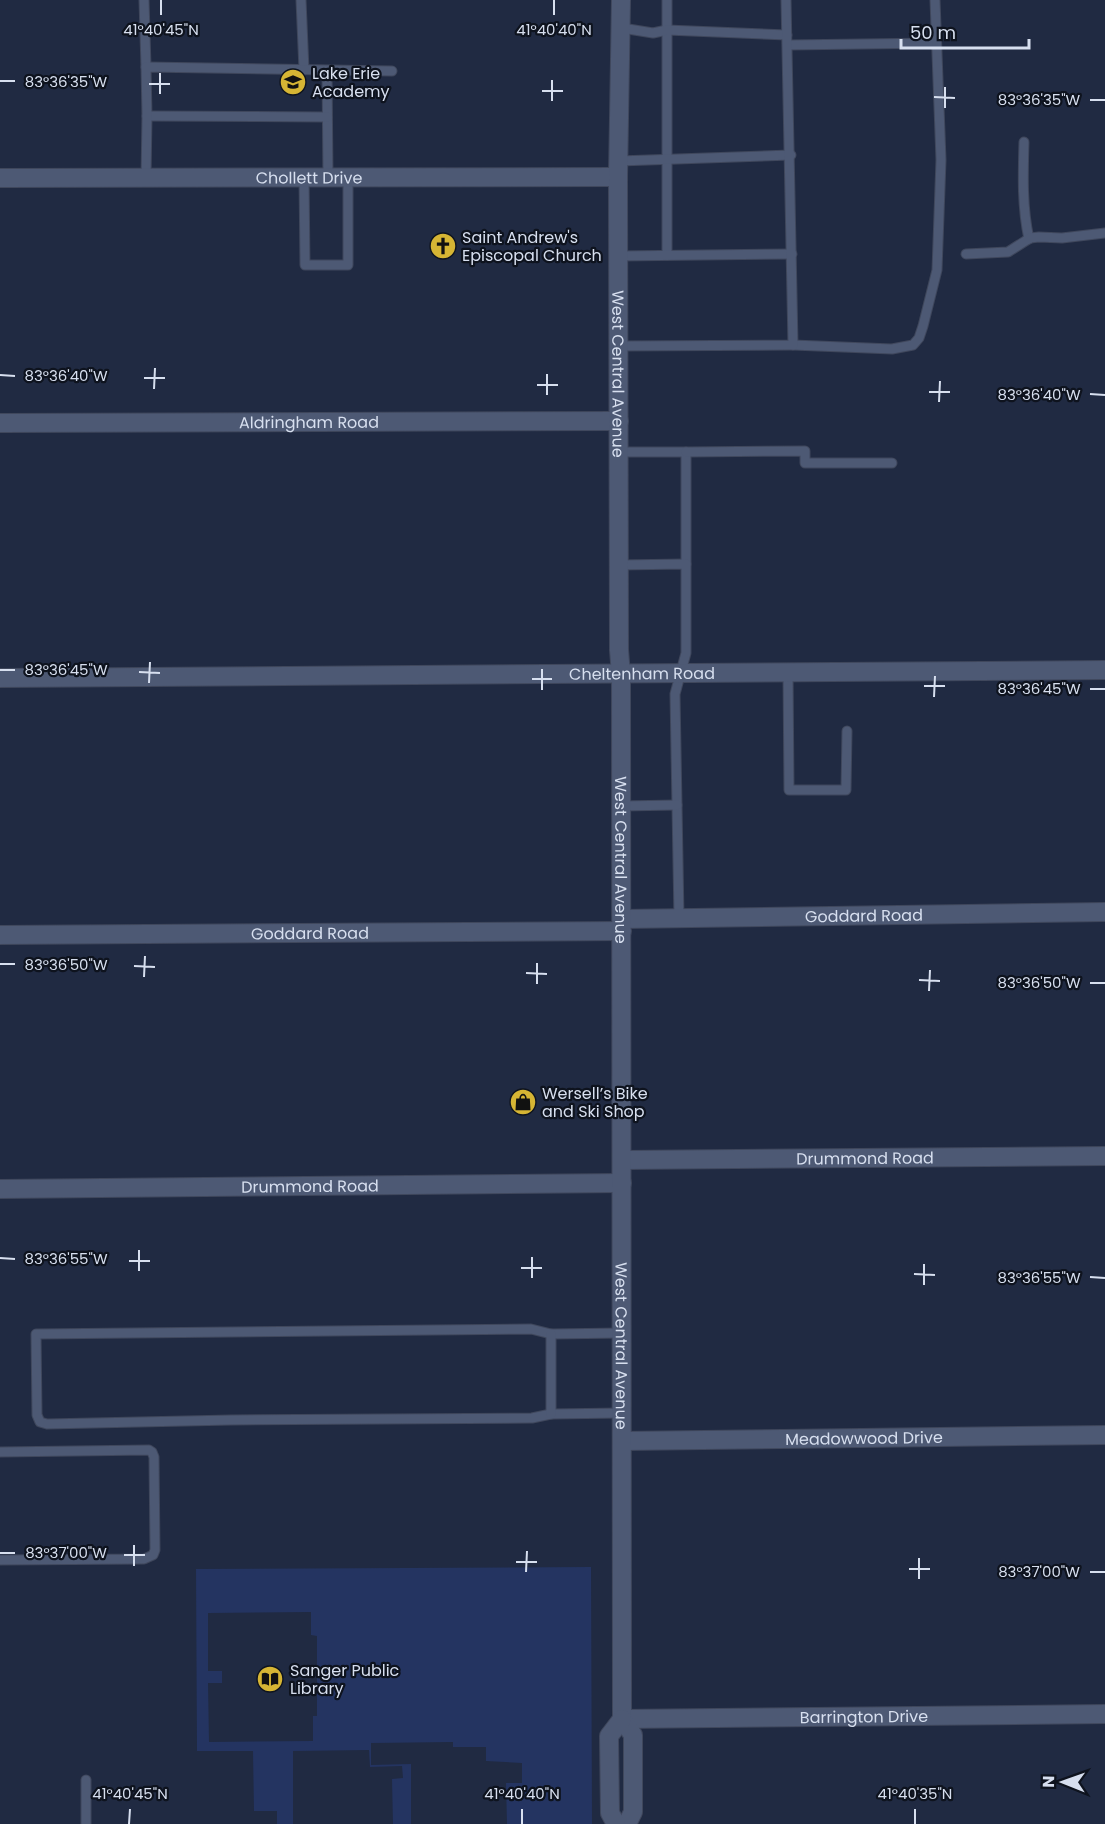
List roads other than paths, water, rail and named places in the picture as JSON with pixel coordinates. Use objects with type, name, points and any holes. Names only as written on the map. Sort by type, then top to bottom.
[{"type":"street","name":"West Central Avenue","points":[[621,0],[618,565],[621,675],[623,1160],[622,1719],[633,1735],[633,1812],[627,1824]]},
{"type":"street","name":"Chollett Drive","points":[[0,178],[348,177],[619,169]]},
{"type":"street","name":"Aldringham Road","points":[[0,423],[619,421]]},
{"type":"street","name":"Cheltenham Road","points":[[0,678],[1105,670]]},
{"type":"street","name":"Goddard Road","points":[[0,935],[622,925],[679,918],[1105,912]]},
{"type":"street","name":"Drummond Road","points":[[623,1160],[1105,1156]]},
{"type":"street","name":"Drummond Road","points":[[0,1189],[622,1183]]},
{"type":"street","name":"Meadowwood Drive","points":[[622,1441],[1105,1435]]},
{"type":"street","name":"Barrington Drive","points":[[622,1719],[1105,1714]]},
{"type":"street","name":"West Central Avenue","points":[[616,1824],[610,1813],[609,1736],[622,1719]]},
{"type":"lane","points":[[144,0],[146,178]]},
{"type":"lane","points":[[301,0],[304,70]]},
{"type":"lane","points":[[667,0],[668,255]]},
{"type":"lane","points":[[786,0],[793,345]]},
{"type":"lane","points":[[618,346],[793,345],[892,349],[913,345],[924,326],[937,270],[940,160],[935,0]]},
{"type":"lane","points":[[622,28],[653,33],[667,30],[787,35]]},
{"type":"lane","points":[[788,45],[936,42]]},
{"type":"lane","points":[[146,68],[392,71]]},
{"type":"lane","points":[[327,71],[328,177]]},
{"type":"lane","points":[[147,116],[327,117]]},
{"type":"lane","points":[[1024,142],[1023,198],[1029,239]]},
{"type":"lane","points":[[619,169],[668,159],[790,155]]},
{"type":"lane","points":[[304,177],[305,265],[348,265],[348,177]]},
{"type":"lane","points":[[966,254],[1008,252],[1029,239],[1039,237],[1083,237],[1105,233]]},
{"type":"lane","points":[[618,256],[792,254]]},
{"type":"lane","points":[[618,452],[805,451],[805,463],[892,463]]},
{"type":"lane","points":[[679,918],[675,694],[686,653],[686,452]]},
{"type":"lane","points":[[618,565],[686,564]]},
{"type":"lane","points":[[788,672],[789,790],[846,790],[847,731]]},
{"type":"lane","points":[[621,807],[677,805]]},
{"type":"lane","points":[[622,1333],[551,1334],[531,1329],[36,1334],[37,1415],[40,1422],[47,1424],[526,1418],[551,1414],[622,1413]]},
{"type":"lane","points":[[551,1334],[551,1414]]},
{"type":"lane","points":[[0,1452],[149,1450],[154,1457],[155,1550],[153,1555],[144,1558],[0,1560]]},
{"type":"lane","points":[[86,1780],[86,1824]]},
{"type":"place","name":"Lake Erie Academy","points":[[293,82]]},
{"type":"place","name":"Saint Andrew's Episcopal Church","points":[[443,246]]},
{"type":"place","name":"Wersell’s Bike and Ski Shop","points":[[523,1102]]},
{"type":"place","name":"Sanger Public Library","points":[[270,1679]]}]
